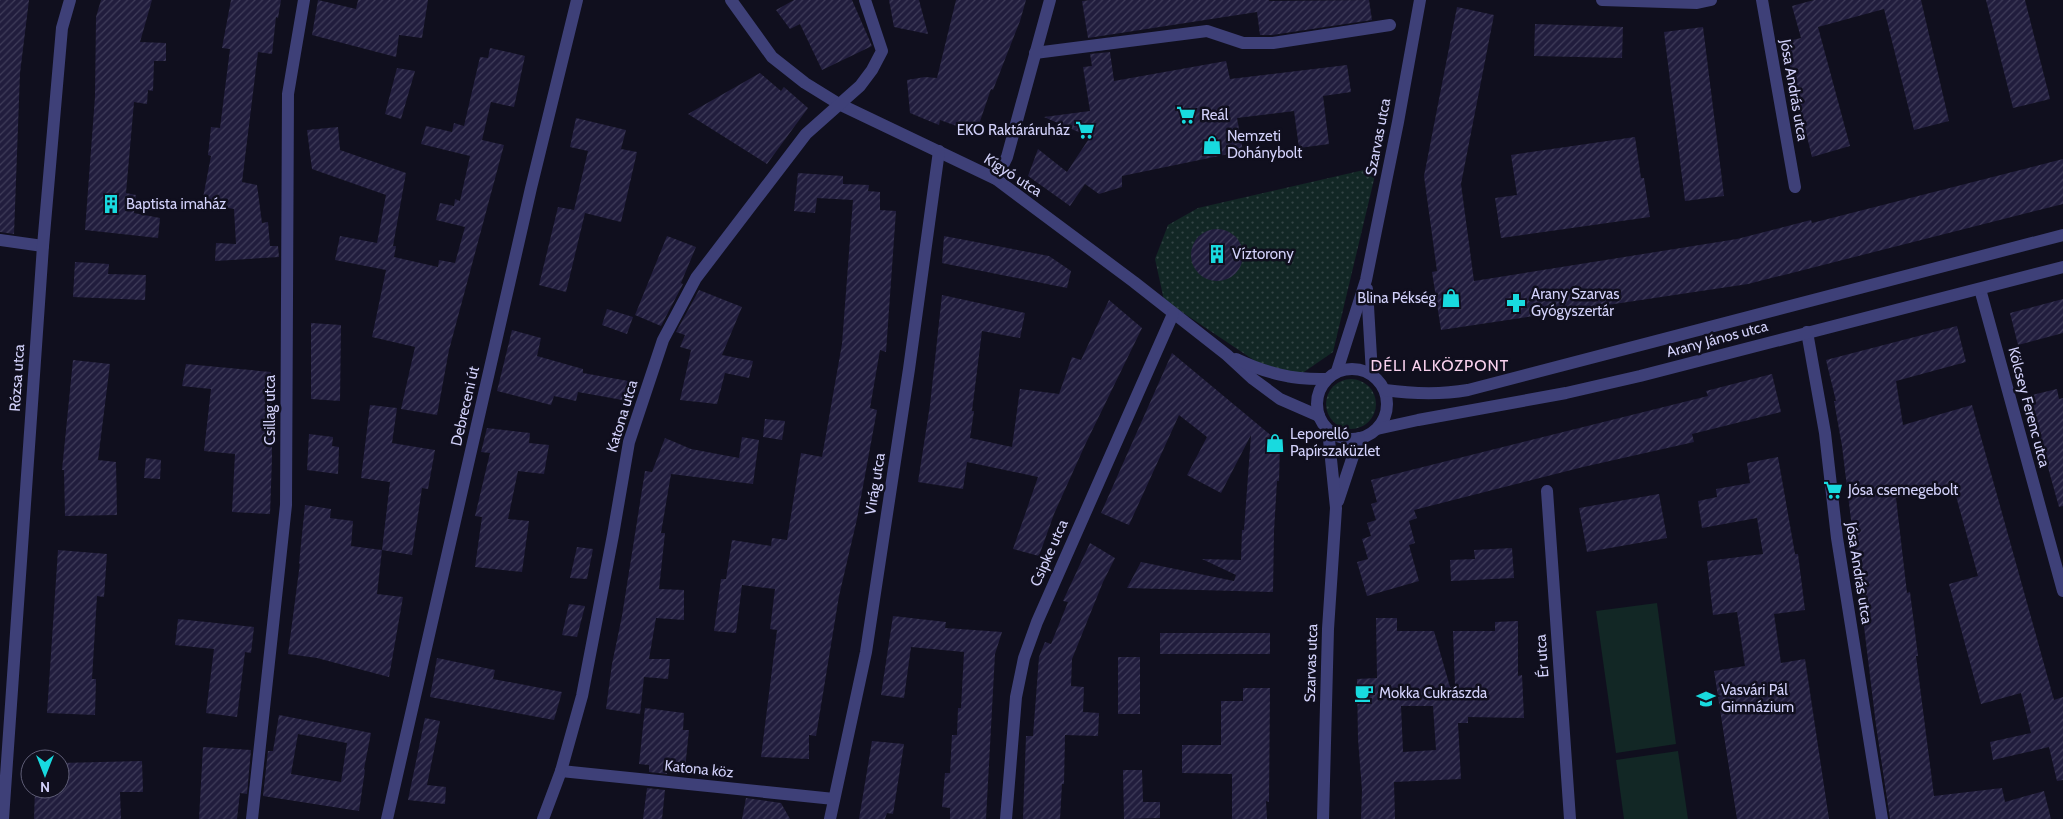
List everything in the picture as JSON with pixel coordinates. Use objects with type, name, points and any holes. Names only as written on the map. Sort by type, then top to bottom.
[{"type":"street","name":"Rózsa utca","points":[[3,819],[43,246],[62,28],[70,0]]},
{"type":"street","name":"Csillag utca","points":[[252,819],[286,505],[288,94],[304,0]]},
{"type":"street","name":"Debreceni út","points":[[387,819],[529,197],[577,0]]},
{"type":"street","name":"Kígyó utca","points":[[730,0],[772,57],[804,83],[838,104],[996,179],[1134,282],[1227,355],[1252,379],[1280,399],[1319,416]]},
{"type":"street","points":[[838,104],[860,86],[872,70],[882,51],[866,0]]},
{"type":"street","points":[[996,179],[1007,156],[1050,0]]},
{"type":"street","name":"Szarvas utca","points":[[1337,371],[1366,280],[1398,122],[1420,0]]},
{"type":"street","points":[[1602,0],[1697,3],[1711,0]]},
{"type":"street","name":"Jósa András utca","points":[[1762,0],[1795,187]]},
{"type":"street","points":[[1035,53],[1207,32],[1242,43],[1273,43],[1390,25]]},
{"type":"street","name":"Katona utca","points":[[543,819],[561,771],[582,696],[629,442],[663,340],[696,278],[806,134],[838,104]]},
{"type":"street","name":"Virág utca","points":[[830,819],[866,652],[909,369],[939,151]]},
{"type":"street","name":"Arany János utca","points":[[1385,390],[1417,394],[1439,394],[1468,390],[2063,235]]},
{"type":"street","points":[[0,240],[43,246]]},
{"type":"street","name":"Arany János utca","points":[[1377,429],[1566,394],[2063,267]]},
{"type":"street","name":"Szarvas utca","points":[[1366,280],[1372,374]]},
{"type":"street","name":"Kölcsey Ferenc utca","points":[[1980,289],[2063,591]]},
{"type":"street","name":"Csipke utca","points":[[1006,819],[1016,696],[1027,649],[1036,622],[1173,314]]},
{"type":"street","name":"Jósa András utca","points":[[1807,332],[1826,433],[1837,538],[1882,819]]},
{"type":"street","name":"Kígyó utca","points":[[1227,355],[1256,368],[1284,377],[1304,380],[1326,379]]},
{"type":"street","points":[[1349,368],[1361,369],[1372,374],[1380,381],[1385,390],[1388,407],[1386,415],[1377,429],[1359,438],[1343,438],[1328,430],[1319,416],[1317,397],[1326,379],[1337,371],[1349,368]]},
{"type":"street","name":"Szarvas utca","points":[[1323,819],[1328,629],[1336,508],[1328,430]]},
{"type":"street","name":"Szarvas utca","points":[[1336,508],[1359,438]]},
{"type":"street","name":"Ér utca","points":[[1547,491],[1570,819]]},
{"type":"street","name":"Katona köz","points":[[561,771],[834,799]]},
{"type":"green space","points":[[1377,167],[1333,352],[1288,383],[1164,300],[1155,259],[1168,225],[1198,208]]},
{"type":"green space","points":[[1346,379],[1356,379],[1369,386],[1376,399],[1376,409],[1369,422],[1356,429],[1346,429],[1337,425],[1330,418],[1326,409],[1326,399],[1330,390],[1337,383]]},
{"type":"green space","points":[[1657,603],[1676,744],[1616,753],[1596,611]]},
{"type":"green space","points":[[1678,751],[1688,819],[1624,819],[1616,760]]},
{"type":"building","points":[[0,0],[29,0],[20,73],[14,234],[0,232]]},
{"type":"building","points":[[101,0],[152,0],[140,42],[166,43],[166,61],[154,61],[153,91],[148,90],[147,104],[134,102],[126,193],[136,195],[134,213],[160,218],[158,238],[85,230],[95,97],[96,17]]},
{"type":"building","points":[[231,0],[281,0],[278,18],[276,17],[272,54],[258,52],[242,182],[257,185],[262,223],[268,222],[270,246],[278,246],[279,257],[215,261],[216,243],[236,244],[234,209],[202,203],[211,156],[208,155],[211,127],[220,128],[230,49],[222,48]]},
{"type":"building","points":[[318,0],[356,9],[358,0],[428,0],[422,38],[399,35],[396,57],[312,35]]},
{"type":"building","points":[[794,0],[852,0],[872,46],[822,70],[800,24],[790,29],[776,10]]},
{"type":"building","points":[[889,0],[919,0],[928,34],[894,27]]},
{"type":"building","points":[[956,0],[1026,0],[1020,21],[993,90],[991,89],[976,133],[940,120],[939,125],[910,113],[907,80],[925,77],[937,78]]},
{"type":"building","points":[[1369,0],[1372,20],[1272,35],[1260,35],[1257,12],[1088,38],[1082,1]]},
{"type":"building","points":[[1814,0],[1921,0],[1949,121],[1914,130],[1884,9],[1818,27],[1850,146],[1812,157],[1784,42],[1801,38],[1792,6]]},
{"type":"building","points":[[1986,0],[2025,0],[2050,99],[2013,108]]},
{"type":"building","points":[[1457,7],[1494,15],[1461,184],[1474,281],[1737,239],[1811,220],[1812,223],[2063,159],[2063,204],[1748,284],[1441,330],[1432,272],[1437,271],[1424,176]]},
{"type":"building","points":[[1535,24],[1623,27],[1622,58],[1534,56]]},
{"type":"building","points":[[1703,27],[1724,196],[1685,201],[1664,32]]},
{"type":"building","points":[[490,48],[525,56],[514,107],[491,102],[482,140],[504,145],[449,350],[437,415],[401,409],[415,347],[372,337],[386,270],[335,260],[340,236],[377,243],[386,195],[312,169],[307,130],[338,127],[340,150],[406,173],[393,246],[396,246],[394,257],[438,267],[439,260],[455,263],[465,227],[436,220],[440,203],[454,206],[455,199],[460,201],[470,156],[421,144],[426,126],[452,132],[454,123],[464,126],[480,57],[488,58]]},
{"type":"building","points":[[1110,52],[1114,81],[1226,61],[1230,79],[1347,65],[1351,92],[1323,96],[1329,144],[1299,148],[1294,111],[1237,118],[1243,151],[1122,176],[1122,187],[1099,194],[1085,184],[1070,206],[1028,176],[1038,149],[1067,172],[1090,137],[1044,117],[1090,111],[1083,67],[1092,66],[1090,54]]},
{"type":"building","points":[[397,68],[415,71],[401,119],[385,114]]},
{"type":"building","points":[[760,73],[781,91],[784,87],[808,108],[767,164],[688,114]]},
{"type":"building","points":[[576,118],[626,130],[621,149],[637,152],[621,222],[585,213],[566,292],[539,285],[558,207],[574,210],[588,151],[570,147]]},
{"type":"building","points":[[1635,137],[1641,178],[1644,178],[1650,217],[1501,238],[1495,198],[1517,195],[1511,155]]},
{"type":"building","points":[[798,173],[843,176],[843,184],[869,185],[868,191],[880,192],[880,210],[896,211],[886,352],[880,350],[870,408],[877,410],[857,519],[839,596],[816,736],[809,735],[809,759],[761,757],[777,630],[770,629],[775,589],[742,585],[736,633],[714,631],[721,579],[726,579],[732,540],[771,546],[772,538],[787,540],[801,453],[822,457],[842,344],[853,200],[817,198],[815,213],[794,211]]},
{"type":"building","name":"Víztorony","points":[[1212,229],[1222,229],[1236,236],[1243,250],[1243,260],[1236,274],[1222,281],[1212,281],[1202,277],[1195,270],[1191,260],[1191,250],[1195,240],[1202,233]]},
{"type":"building","points":[[667,236],[696,247],[681,283],[683,284],[661,326],[635,315]]},
{"type":"building","points":[[944,236],[1049,256],[1071,271],[1067,288],[942,263]]},
{"type":"building","points":[[75,262],[109,264],[108,274],[146,275],[145,300],[73,297]]},
{"type":"building","points":[[699,290],[742,307],[722,355],[753,361],[749,378],[725,373],[717,404],[680,400],[691,350],[680,347],[685,335],[676,332]]},
{"type":"building","points":[[942,295],[1025,313],[1020,338],[982,331],[972,411],[974,411],[970,438],[1012,447],[1020,389],[1059,394],[1072,357],[1081,360],[1109,300],[1142,328],[1085,445],[1054,514],[1039,556],[1013,549],[1038,477],[967,462],[963,489],[918,482],[930,405]]},
{"type":"building","points":[[2063,299],[2063,333],[2018,345],[2010,313]]},
{"type":"building","points":[[607,309],[633,317],[627,334],[602,325]]},
{"type":"building","points":[[311,323],[341,325],[340,401],[311,399]]},
{"type":"building","points":[[1957,326],[1966,362],[1896,381],[1903,425],[1972,405],[2054,700],[2063,697],[2063,780],[2057,781],[2049,747],[1993,760],[1990,742],[2031,733],[2021,693],[1981,704],[1949,584],[1978,576],[1953,485],[1896,498],[1907,593],[1910,592],[1918,656],[1916,656],[1934,796],[2002,788],[2005,802],[2044,791],[2051,819],[1890,819],[1876,725],[1842,446],[1834,401],[1836,401],[1826,360]]},
{"type":"building","points":[[512,330],[541,338],[537,356],[583,369],[583,373],[634,382],[628,401],[578,392],[576,401],[554,396],[551,405],[497,391]]},
{"type":"building","points":[[1172,353],[1280,443],[1279,481],[1277,481],[1274,531],[1273,592],[1127,588],[1141,562],[1234,581],[1236,575],[1202,559],[1241,560],[1251,435],[1221,493],[1187,475],[1207,437],[1179,415],[1129,525],[1101,513]]},
{"type":"building","points":[[73,360],[110,364],[98,460],[116,462],[117,515],[65,516],[64,470],[62,470]]},
{"type":"building","points":[[186,364],[271,372],[272,458],[270,514],[232,512],[235,454],[204,451],[211,389],[182,386]]},
{"type":"building","points":[[1772,374],[1781,412],[1692,434],[1694,442],[1583,467],[1414,510],[1417,518],[1409,521],[1415,543],[1409,545],[1419,581],[1367,596],[1357,562],[1368,559],[1362,539],[1371,536],[1367,523],[1376,520],[1371,504],[1377,502],[1371,480],[1708,396],[1706,391]]},
{"type":"building","points":[[2057,389],[2059,399],[2063,398],[2063,506],[2059,507],[2028,396]]},
{"type":"building","points":[[370,405],[397,408],[392,443],[435,450],[428,489],[422,488],[412,555],[382,550],[390,482],[361,478]]},
{"type":"building","points":[[765,419],[785,421],[782,440],[763,437]]},
{"type":"building","points":[[487,428],[530,433],[529,443],[549,445],[544,474],[518,471],[508,519],[529,521],[522,572],[475,567],[482,517],[475,516],[490,453],[481,452]]},
{"type":"building","points":[[309,434],[333,437],[332,446],[339,447],[338,474],[307,470]]},
{"type":"building","points":[[742,437],[759,440],[753,484],[671,474],[661,533],[665,533],[659,589],[684,590],[684,620],[656,618],[649,659],[670,659],[668,679],[644,677],[640,714],[606,709],[645,471],[652,472],[665,438],[691,449],[739,458]]},
{"type":"building","points":[[1778,457],[1795,554],[1798,554],[1805,610],[1774,614],[1781,663],[1805,659],[1829,819],[1737,819],[1714,671],[1745,666],[1737,612],[1713,615],[1707,561],[1763,554],[1757,518],[1702,528],[1698,501],[1717,497],[1716,489],[1750,483],[1747,463]]},
{"type":"building","points":[[146,458],[161,460],[160,479],[144,478]]},
{"type":"building","points":[[1659,494],[1667,538],[1587,552],[1579,508]]},
{"type":"building","points":[[305,505],[331,509],[330,518],[353,521],[351,546],[382,550],[377,594],[403,597],[389,677],[317,658],[288,654],[300,563]]},
{"type":"building","points":[[1090,543],[1115,558],[1103,582],[1072,659],[1071,686],[1084,687],[1083,712],[1099,713],[1098,736],[1065,735],[1064,784],[1062,784],[1060,819],[1023,819],[1026,736],[1033,736],[1039,657],[1045,642],[1051,644],[1068,602],[1063,601]]},
{"type":"building","points":[[577,547],[593,549],[587,579],[570,578]]},
{"type":"building","points":[[1512,548],[1514,578],[1451,581],[1450,560],[1475,559],[1474,550]]},
{"type":"building","points":[[58,550],[107,554],[104,597],[97,596],[92,679],[96,679],[95,715],[47,713]]},
{"type":"building","points":[[569,604],[585,606],[577,637],[562,635]]},
{"type":"building","points":[[893,616],[946,622],[945,628],[1002,632],[995,654],[986,819],[950,819],[950,808],[942,807],[945,773],[950,773],[952,735],[957,735],[958,708],[961,708],[964,652],[911,647],[904,698],[881,695]]},
{"type":"building","points":[[1376,618],[1397,618],[1397,631],[1434,631],[1450,687],[1455,686],[1453,631],[1495,631],[1495,622],[1518,621],[1518,676],[1522,675],[1524,718],[1468,717],[1468,723],[1458,723],[1461,779],[1394,782],[1395,819],[1361,819],[1362,790],[1358,739],[1357,679],[1377,678]],"holes":[[[1401,706],[1433,706],[1436,750],[1403,752]]]},
{"type":"building","points":[[178,619],[254,627],[251,653],[245,652],[237,717],[206,713],[214,649],[175,645]]},
{"type":"building","points":[[1160,633],[1270,633],[1270,654],[1160,654]]},
{"type":"building","points":[[1118,657],[1140,657],[1140,714],[1118,714]]},
{"type":"building","points":[[437,658],[495,670],[493,679],[562,692],[554,720],[430,697]]},
{"type":"building","points":[[1243,688],[1270,688],[1269,802],[1266,801],[1267,819],[1232,819],[1232,774],[1182,773],[1182,745],[1221,745],[1221,701],[1243,701]]},
{"type":"building","points":[[645,708],[684,713],[683,730],[689,730],[685,769],[667,767],[667,774],[649,772],[649,765],[639,764]]},
{"type":"building","points":[[279,715],[371,733],[359,811],[263,796],[268,751],[273,751]],"holes":[[[298,734],[347,743],[341,782],[291,774]]]},
{"type":"building","points":[[425,718],[440,721],[427,785],[446,787],[445,804],[408,800]]},
{"type":"building","points":[[872,741],[904,744],[893,814],[887,813],[885,819],[859,819]]},
{"type":"building","points":[[203,747],[251,750],[247,794],[240,793],[237,819],[199,819]]},
{"type":"building","points":[[142,761],[143,792],[120,792],[121,819],[34,819],[35,799],[70,799],[70,763]]},
{"type":"building","points":[[1123,770],[1142,770],[1143,802],[1160,802],[1160,818],[1124,819]]},
{"type":"building","points":[[647,788],[665,790],[662,819],[643,819]]},
{"type":"building","points":[[746,798],[781,803],[790,819],[742,819]]},
{"type":"place","name":"Reál","points":[[1186,115]]},
{"type":"place","name":"EKO Raktáráruház","points":[[1085,130]]},
{"type":"place","name":"Nemzeti Dohánybolt","points":[[1212,145]]},
{"type":"place","name":"Baptista imaház","points":[[111,204]]},
{"type":"place","name":"Víztorony","points":[[1217,254]]},
{"type":"place","name":"Blina Pékség","points":[[1451,298]]},
{"type":"place","name":"Arany Szarvas Gyógyszertár","points":[[1516,303]]},
{"type":"place","name":"Leporelló Papírszaküzlet","points":[[1275,443]]},
{"type":"place","name":"Jósa csemegebolt","points":[[1833,490]]},
{"type":"place","name":"Mokka Cukrászda","points":[[1364,693]]},
{"type":"place","name":"Vasvári Pál Gimnázium","points":[[1706,699]]},
{"type":"district","name":"DÉLI ALKÖZPONT","points":[[1440,365]]}]
